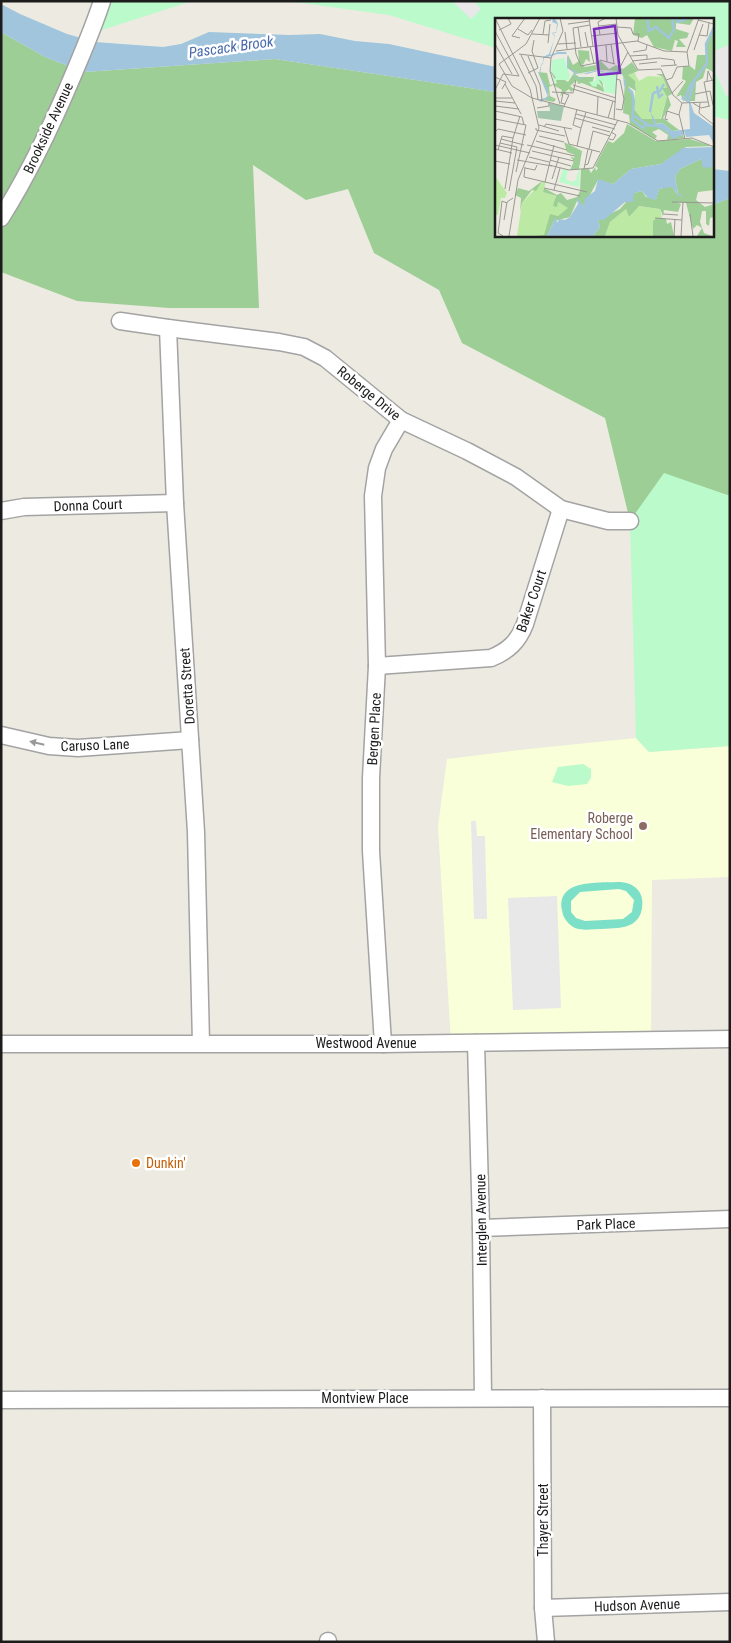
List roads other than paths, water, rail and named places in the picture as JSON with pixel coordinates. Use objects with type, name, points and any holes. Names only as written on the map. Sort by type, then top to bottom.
[{"type":"street","name":"Brookside Avenue","points":[[1,218],[34,160],[58,111],[90,36],[102,1]]},
{"type":"street","name":"Roberge Drive","points":[[120,321],[304,347],[325,358],[401,420],[516,477],[561,509],[608,521],[630,521]]},
{"type":"street","name":"Doretta Street","points":[[168,328],[175,503],[196,832],[200,1043]]},
{"type":"street","name":"Bergen Place","points":[[383,1044],[371,851],[371,778],[377,666],[373,496],[379,462],[384,449],[401,420]]},
{"type":"street","name":"Donna Court","points":[[1,511],[24,507],[175,503]]},
{"type":"street","name":"Baker Court","points":[[377,666],[491,658],[503,653],[513,645],[521,635],[525,624],[561,509]]},
{"type":"street","name":"Caruso Lane","points":[[1,735],[49,746],[78,748],[190,740]]},
{"type":"street","name":"Westwood Avenue","points":[[1,1044],[383,1044],[730,1039]]},
{"type":"street","name":"Interglen Avenue","points":[[476,1043],[484,1398]]},
{"type":"street","name":"Park Place","points":[[481,1228],[730,1219]]},
{"type":"street","name":"Thayer Street","points":[[542,1398],[546,1642]]},
{"type":"street","name":"Montview Place","points":[[1,1400],[730,1398]]},
{"type":"street","name":"Hudson Avenue","points":[[544,1608],[730,1602]]},
{"type":"water","name":"Pascack Brook","points":[[1,4],[67,34],[95,42],[163,47],[181,44],[209,32],[290,35],[320,34],[355,41],[389,44],[495,67],[495,92],[275,59],[84,72],[45,57],[1,32]]},
{"type":"water","points":[[714,169],[730,171],[730,198],[714,204]]},
{"type":"place","name":"Roberge Elementary School","points":[[643,826]]},
{"type":"place","name":"Dunkin'","points":[[136,1163]]}]
